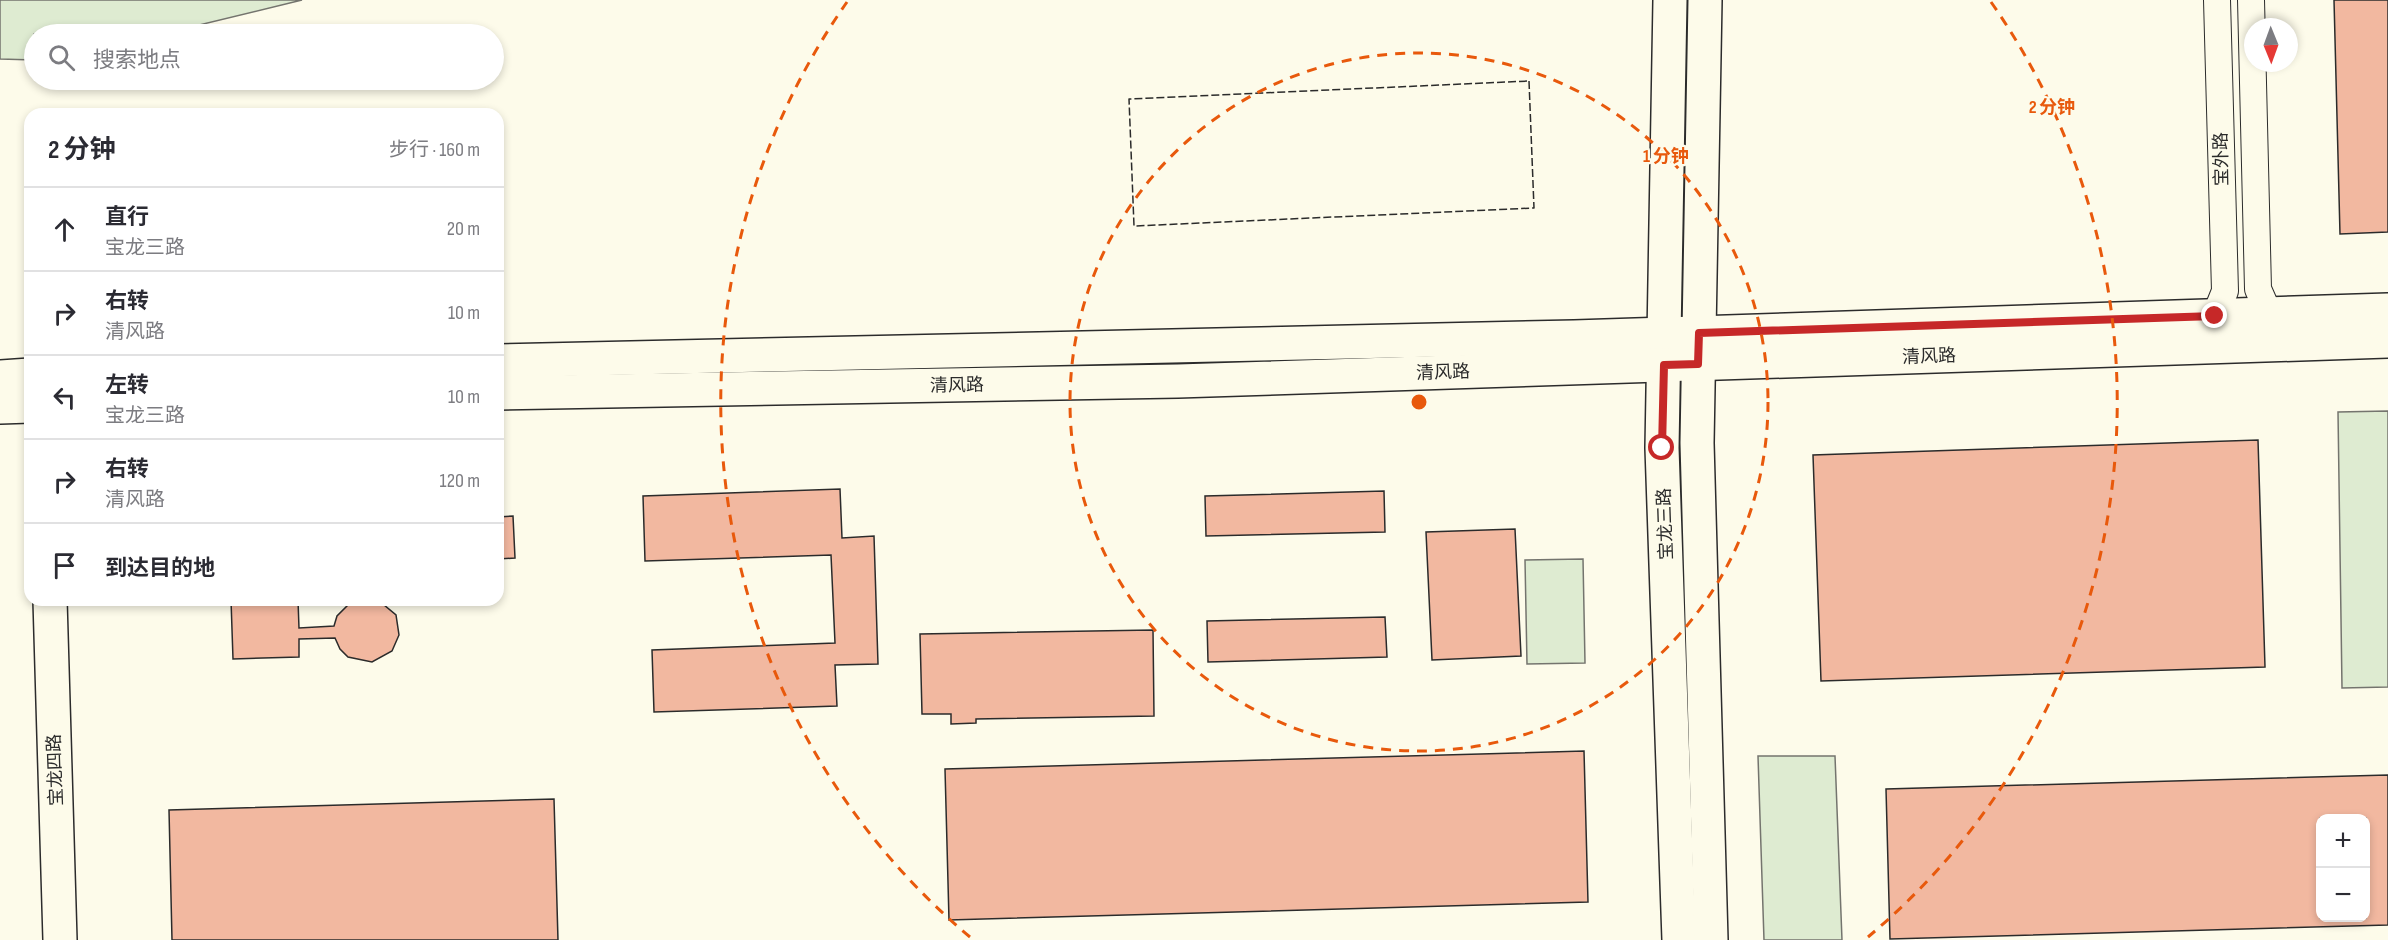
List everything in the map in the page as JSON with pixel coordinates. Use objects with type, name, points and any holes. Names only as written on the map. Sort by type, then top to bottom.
[{"type":"street","name":"宝龙三路","points":[[1670,0],[1663,460],[1678,940]]},
{"type":"street","name":"宝龙三路","points":[[1705,0],[1697,444],[1711,940]]},
{"type":"street","name":"宝外路","points":[[2215,316],[2225,291],[2217,0]]},
{"type":"street","name":"宝外路","points":[[2250,0],[2258,289],[2269,314]]},
{"type":"street","name":"清风路","points":[[1699,348],[2215,316],[2388,310]]},
{"type":"street","name":"清风路","points":[[504,361],[2388,341]]},
{"type":"street","name":"清风路","points":[[504,393],[1178,381],[1664,349]]},
{"type":"street","points":[[0,377],[24,375]]},
{"type":"street","points":[[0,407],[24,405]]},
{"type":"street","name":"宝龙四路","points":[[50,606],[60,940]]},
{"type":"green space","points":[[0,0],[302,0],[203,24],[24,24],[24,60],[0,59]]},
{"type":"green space","points":[[2388,411],[2388,687],[2342,688],[2338,412]]},
{"type":"green space","points":[[1583,559],[1585,663],[1527,664],[1525,560]]},
{"type":"green space","points":[[1758,756],[1835,756],[1842,940],[1764,940]]},
{"type":"building","points":[[2334,0],[2388,0],[2388,232],[2340,234]]},
{"type":"building","points":[[2258,440],[2265,667],[1821,681],[1813,455]]},
{"type":"building","points":[[840,489],[842,538],[874,536],[878,664],[835,665],[837,706],[654,712],[652,650],[835,643],[831,555],[645,561],[643,496]]},
{"type":"building","points":[[1384,491],[1385,532],[1206,536],[1205,496]]},
{"type":"building","points":[[513,516],[515,558],[504,559],[504,517]]},
{"type":"building","points":[[1515,529],[1521,656],[1432,660],[1426,532]]},
{"type":"building","points":[[231,606],[298,606],[299,628],[334,626],[337,616],[347,606],[385,606],[396,615],[399,635],[392,651],[372,662],[348,657],[340,649],[335,638],[299,639],[299,657],[233,659]]},
{"type":"building","points":[[1385,617],[1387,657],[1208,662],[1207,621]]},
{"type":"building","points":[[1153,630],[1154,716],[976,719],[976,723],[951,724],[951,714],[922,714],[920,634]]},
{"type":"building","points":[[1584,751],[1588,902],[949,920],[945,769]]},
{"type":"building","points":[[2388,775],[2388,925],[1890,939],[1886,789]]},
{"type":"building","points":[[554,799],[558,940],[172,940],[169,810]]},
{"type":"fence","points":[[1529,81],[1534,208],[1134,226],[1129,99],[1529,81]]},
{"type":"route","points":[[1662,448],[1664,365],[1698,364],[1699,333],[2215,316]]}]
